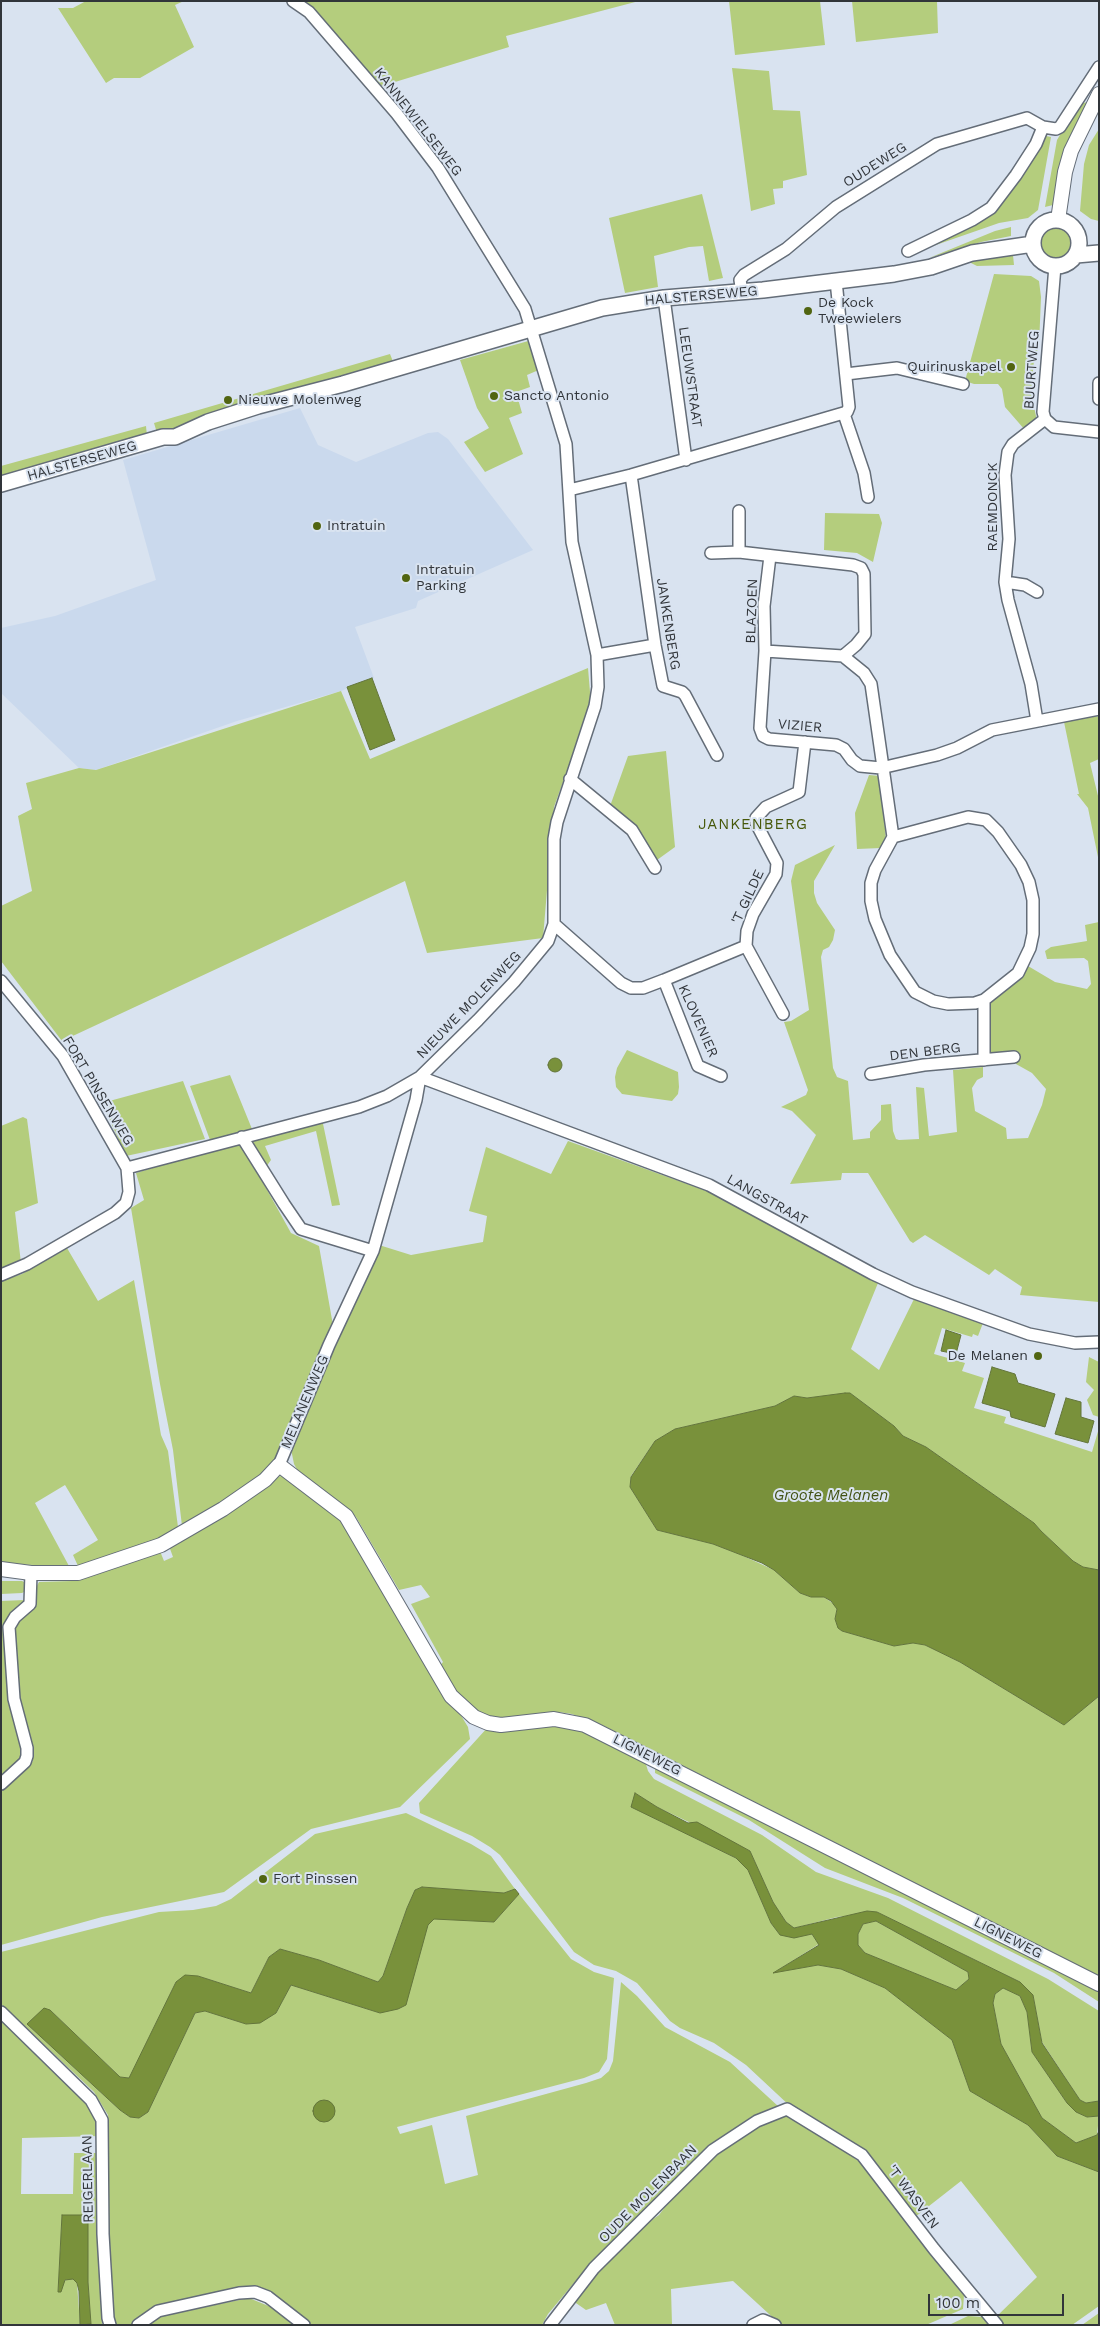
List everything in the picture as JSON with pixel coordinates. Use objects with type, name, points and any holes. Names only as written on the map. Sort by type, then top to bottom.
[{"type":"main road","points":[[1078,248],[1075,229],[1070,224],[1058,220],[1047,222],[1038,228],[1033,244],[1041,261],[1054,266],[1065,265],[1078,248],[1099,243]]},
{"type":"main road","name":"HALSTERSEWEG","points":[[1,484],[163,437],[173,430],[227,406],[342,377],[374,374],[602,308],[664,298],[742,292],[894,274],[930,267],[972,253],[1033,244]]},
{"type":"main road","points":[[1078,248],[1099,253]]},
{"type":"street","name":"KANNEWIELSEWEG","points":[[293,1],[308,12],[397,114],[438,168],[526,309],[531,328]]},
{"type":"street","name":"OUDEWEG","points":[[742,292],[740,280],[744,275],[786,249],[836,207],[937,144],[955,137],[1027,118],[1044,127],[1056,129],[1060,127],[1097,73]]},
{"type":"street","points":[[1058,220],[1065,172],[1071,151],[1099,94]]},
{"type":"street","points":[[908,251],[972,220],[990,208],[1016,175],[1036,144],[1044,127]]},
{"type":"street","name":"BUURTWEG","points":[[1054,266],[1043,412],[1045,419],[1054,427],[1099,432]]},
{"type":"street","points":[[569,490],[686,460],[847,412],[849,407],[836,281]]},
{"type":"street","name":"LEEUWSTRAAT","points":[[664,298],[686,460]]},
{"type":"street","name":"NIEUWE MOLENWEG","points":[[127,1168],[359,1107],[387,1096],[420,1077],[514,982],[548,941],[554,924],[554,839],[556,822],[595,706],[598,686],[597,655],[572,542],[566,444],[531,328]]},
{"type":"street","points":[[846,374],[897,368],[963,384]]},
{"type":"street","points":[[1099,383],[1099,399]]},
{"type":"street","points":[[844,414],[864,474],[868,497]]},
{"type":"street","name":"RAEMDONCK","points":[[1037,720],[1031,684],[1008,600],[1005,582],[1009,539],[1005,475],[1008,452],[1012,444],[1045,419]]},
{"type":"street","name":"JANKENBERG","points":[[631,475],[654,645],[663,686],[682,692],[685,695],[717,755]]},
{"type":"street","points":[[739,511],[739,552]]},
{"type":"street","points":[[712,553],[739,552],[853,565],[860,568],[864,574],[866,629],[862,640],[843,656],[864,672],[871,684],[881,768],[893,836],[875,870],[871,883],[871,901],[875,919],[890,955],[915,992],[932,1001],[948,1004],[975,1003],[984,1000],[1018,974],[1034,934],[1033,900],[1029,882],[1021,865],[998,832],[986,820],[968,817],[893,836]]},
{"type":"street","name":"BLAZOEN","points":[[770,556],[764,606],[765,651],[843,656]]},
{"type":"street","points":[[1005,582],[1025,585],[1037,592]]},
{"type":"street","points":[[597,655],[654,645]]},
{"type":"street","name":"VIZIER","points":[[765,651],[760,728],[763,736],[769,739],[836,744],[844,749],[852,760],[860,766],[881,768]]},
{"type":"street","points":[[881,768],[936,755],[956,748],[992,730],[1099,709]]},
{"type":"street","name":"'T GILDE","points":[[783,1014],[746,946],[747,931],[776,874],[777,863],[756,823],[756,818],[766,807],[799,792],[805,742]]},
{"type":"street","points":[[570,778],[632,830],[655,868]]},
{"type":"street","name":"KLOVENIER","points":[[554,924],[626,986],[643,988],[664,980],[698,1066],[720,1076]]},
{"type":"street","name":"'T GILDE","points":[[664,980],[746,946]]},
{"type":"street","name":"FORT PINSENWEG","points":[[1,981],[63,1056],[127,1168],[129,1192],[126,1202],[115,1213],[27,1264],[1,1275]]},
{"type":"street","points":[[984,1000],[984,1060]]},
{"type":"street","name":"DEN BERG","points":[[871,1074],[924,1065],[1014,1057]]},
{"type":"street","name":"MELANENWEG","points":[[1,1569],[31,1573],[78,1573],[161,1545],[223,1509],[265,1480],[279,1465],[329,1345],[373,1251],[416,1100],[420,1077]]},
{"type":"street","name":"LANGSTRAAT","points":[[420,1077],[709,1185],[873,1274],[912,1292],[1029,1334],[1075,1343],[1099,1342]]},
{"type":"street","points":[[242,1137],[301,1228],[373,1251]]},
{"type":"street","name":"LIGNEWEG","points":[[279,1465],[346,1516],[451,1696],[474,1717],[493,1724],[508,1725],[554,1719],[585,1725],[1099,1984]]},
{"type":"street","points":[[1,1784],[25,1762],[27,1756],[27,1748],[14,1699],[9,1627],[15,1617],[30,1604],[31,1573]]},
{"type":"street","name":"MELANENWEG","points":[[1,1578],[31,1573]]},
{"type":"street","name":"REIGERLAAN","points":[[1,2012],[91,2100],[102,2120],[104,2234],[108,2318],[110,2325]]},
{"type":"street","name":"OUDE MOLENBAAN","points":[[550,2325],[594,2268],[713,2150],[757,2121],[786,2109]]},
{"type":"street","name":"'T WASVEN","points":[[786,2109],[862,2156],[934,2249],[997,2325]]},
{"type":"street","points":[[138,2325],[158,2311],[240,2293],[255,2292],[268,2297],[304,2325]]},
{"type":"street","points":[[753,2325],[763,2320],[775,2325]]},
{"type":"shaded area","points":[[86,1],[184,1],[175,5],[194,47],[140,78],[114,78],[106,83],[58,8],[73,8]]},
{"type":"shaded area","points":[[297,1],[639,1],[506,36],[509,47],[382,86],[346,47]]},
{"type":"shaded area","points":[[729,1],[820,1],[825,45],[735,55]]},
{"type":"shaded area","points":[[852,1],[937,1],[938,33],[856,42]]},
{"type":"shaded area","points":[[732,68],[769,71],[773,110],[800,111],[807,175],[783,181],[783,188],[773,189],[775,204],[751,211]]},
{"type":"shaded area","points":[[1087,102],[1067,143],[1059,165],[1053,205],[1045,207],[1057,140],[1074,111],[1080,104]]},
{"type":"shaded area","points":[[1099,129],[1099,221],[1091,219],[1080,211],[1084,164],[1089,145]]},
{"type":"shaded area","points":[[1046,136],[1051,137],[1038,210],[1028,218],[999,223],[933,246],[979,221],[1017,182]]},
{"type":"shaded area","points":[[702,194],[723,278],[709,281],[703,246],[689,247],[654,256],[658,287],[625,293],[609,218]]},
{"type":"shaded area","points":[[1056,226],[1063,227],[1069,231],[1073,237],[1073,251],[1069,257],[1063,261],[1056,262],[1049,261],[1043,257],[1039,251],[1038,244],[1039,237],[1043,231],[1049,227]]},
{"type":"shaded area","points":[[1011,227],[1011,236],[981,242],[929,258],[995,231]]},
{"type":"shaded area","points":[[1013,255],[1014,265],[977,266],[969,262]]},
{"type":"shaded area","points":[[994,274],[1031,276],[1039,281],[1041,297],[1039,346],[1034,360],[1031,392],[1037,421],[1025,430],[1005,407],[1002,389],[998,384],[974,384],[965,381]]},
{"type":"shaded area","points":[[532,340],[541,369],[527,375],[530,387],[516,392],[522,413],[509,418],[523,454],[485,472],[464,442],[489,428],[477,408],[460,360]]},
{"type":"shaded area","points":[[390,354],[394,364],[157,433],[154,423]]},
{"type":"shaded area","points":[[300,408],[318,445],[356,462],[428,433],[438,432],[448,439],[533,550],[418,601],[416,608],[355,627],[374,678],[341,691],[237,721],[96,770],[79,768],[1,693],[1,628],[55,616],[156,580],[123,460]]},
{"type":"shaded area","points":[[146,426],[147,436],[1,479],[1,466]]},
{"type":"shaded area","points":[[825,513],[879,514],[882,523],[873,562],[857,553],[824,550]]},
{"type":"shaded area","points":[[588,668],[591,704],[554,807],[543,938],[427,953],[405,881],[62,1041],[1,961],[1,906],[32,891],[18,816],[32,809],[26,783],[79,768],[96,770],[341,691],[370,759]]},
{"type":"shaded area","points":[[1099,716],[1099,759],[1090,763],[1099,800],[1099,862],[1088,808],[1077,794],[1079,794],[1064,722]]},
{"type":"shaded area","points":[[666,751],[675,847],[657,860],[636,829],[609,809],[628,756]]},
{"type":"shaded area","points":[[869,775],[880,776],[886,839],[881,848],[857,849],[855,813]]},
{"type":"shaded area","points":[[835,845],[814,881],[814,893],[817,903],[835,930],[833,940],[829,947],[823,950],[821,957],[833,1068],[837,1077],[848,1081],[853,1140],[870,1138],[870,1132],[881,1120],[881,1105],[891,1104],[893,1131],[896,1139],[919,1139],[916,1087],[924,1088],[929,1136],[957,1132],[953,1070],[983,1067],[983,1077],[977,1080],[972,1088],[975,1111],[1006,1128],[1007,1139],[1028,1138],[1042,1105],[1046,1089],[1032,1073],[1016,1064],[1015,1055],[990,1056],[983,1009],[1023,977],[1028,966],[1055,982],[1087,989],[1091,984],[1088,961],[1084,958],[1047,959],[1045,951],[1051,947],[1087,941],[1085,925],[1099,922],[1099,1302],[1020,1295],[1022,1287],[995,1269],[989,1275],[925,1235],[913,1243],[868,1173],[842,1173],[841,1180],[790,1184],[816,1135],[792,1111],[781,1107],[806,1095],[808,1090],[784,1022],[791,1021],[809,1010],[791,881],[795,865]]},
{"type":"shaded area","points":[[627,1050],[678,1072],[678,1094],[672,1101],[622,1094],[616,1087],[615,1077],[617,1068]]},
{"type":"shaded area","points":[[230,1075],[252,1129],[210,1140],[190,1086]]},
{"type":"shaded area","points":[[183,1081],[205,1139],[126,1156],[102,1103]]},
{"type":"shaded area","points":[[23,1117],[27,1119],[38,1203],[15,1212],[21,1263],[1,1271],[1,1126]]},
{"type":"shaded area","points":[[322,1119],[340,1205],[332,1206],[316,1131],[265,1146],[271,1160],[266,1167],[251,1139]]},
{"type":"shaded area","points":[[240,1141],[291,1233],[319,1246],[334,1331],[272,1468],[222,1506],[182,1526],[173,1450],[160,1384],[131,1208],[144,1200],[136,1173]]},
{"type":"shaded area","points":[[568,1141],[715,1194],[878,1283],[851,1349],[879,1370],[914,1299],[983,1323],[978,1336],[973,1334],[972,1337],[942,1328],[934,1354],[965,1363],[962,1371],[984,1378],[974,1408],[1006,1417],[1004,1423],[1092,1452],[1099,1428],[1099,1570],[1083,1567],[1073,1561],[1034,1523],[926,1447],[903,1436],[894,1426],[850,1393],[807,1398],[794,1396],[775,1406],[675,1429],[655,1441],[631,1476],[630,1487],[657,1530],[713,1544],[739,1554],[774,1570],[800,1593],[811,1597],[824,1597],[835,1605],[837,1609],[835,1619],[842,1631],[894,1646],[913,1643],[925,1645],[960,1662],[1064,1725],[1099,1696],[1099,1976],[604,1726],[572,1714],[559,1712],[507,1718],[490,1717],[463,1705],[438,1668],[443,1662],[411,1604],[430,1597],[421,1585],[399,1590],[356,1517],[340,1502],[309,1482],[299,1473],[294,1464],[291,1449],[379,1245],[411,1255],[483,1242],[487,1216],[469,1211],[486,1147],[551,1174]]},
{"type":"shaded area","points":[[67,1248],[98,1301],[134,1280],[161,1435],[168,1451],[178,1527],[176,1534],[78,1566],[73,1555],[98,1540],[65,1485],[35,1503],[69,1566],[1,1564],[1,1281],[22,1274]]},
{"type":"shaded area","points":[[1089,1357],[1099,1362],[1099,1417],[1093,1415],[1087,1400],[1094,1390],[1086,1382]]},
{"type":"shaded area","points":[[282,1476],[343,1520],[468,1727],[470,1739],[400,1807],[311,1829],[224,1892],[102,1917],[1,1945],[1,1790],[33,1761],[16,1683],[12,1633],[39,1582],[72,1581],[160,1551],[164,1561],[173,1557],[169,1546],[275,1477]]},
{"type":"shaded area","points":[[1,1581],[22,1581],[26,1583],[26,1591],[22,1593],[1,1594]]},
{"type":"shaded area","points":[[25,1600],[12,1616],[24,1749],[22,1758],[1,1779],[1,1601]]},
{"type":"shaded area","points":[[570,1724],[645,1761],[648,1771],[654,1779],[762,1835],[816,1872],[888,1898],[1048,1979],[1099,2011],[1099,2101],[1086,2103],[1080,2100],[1042,2042],[1033,1995],[1020,1982],[877,1912],[837,1917],[794,1928],[786,1922],[773,1902],[750,1851],[657,1807],[635,1793],[632,1807],[736,1858],[748,1870],[771,1923],[780,1935],[812,1934],[819,1944],[775,1972],[818,1965],[841,1969],[885,1988],[952,2040],[970,2091],[1028,2125],[1057,2156],[1099,2172],[1099,2306],[1072,2325],[1003,2325],[996,2317],[1037,2277],[961,2181],[915,2217],[879,2171],[791,2107],[746,2065],[714,2043],[680,2028],[670,2021],[637,1983],[616,1971],[594,1965],[574,1952],[500,1855],[472,1836],[420,1813],[419,1803],[488,1727]]},
{"type":"shaded area","points":[[655,1765],[1099,1987],[1099,2002],[1054,1973],[903,1898],[825,1868],[749,1820],[655,1773]]},
{"type":"shaded area","points":[[406,1813],[471,1844],[491,1856],[515,1889],[504,1893],[422,1887],[415,1890],[383,1976],[378,1982],[319,1960],[280,1949],[269,1957],[251,1993],[198,1976],[176,1982],[130,2078],[120,2077],[50,2010],[27,2024],[120,2110],[130,2117],[139,2118],[148,2112],[195,2013],[205,2011],[246,2024],[276,2013],[291,1985],[380,2013],[428,1925],[434,1918],[494,1922],[519,1894],[571,1959],[594,1972],[614,1978],[607,2059],[599,2072],[584,2078],[397,2127],[400,2134],[432,2125],[445,2184],[478,2175],[466,2116],[586,2083],[601,2078],[609,2071],[613,2061],[621,1982],[637,1996],[665,2027],[730,2062],[779,2107],[716,2144],[680,2174],[589,2265],[548,2314],[542,2325],[309,2325],[260,2291],[138,2319],[132,2325],[114,2325],[111,2319],[108,2115],[94,2092],[1,2004],[1,1952],[159,1912],[193,1910],[216,1906],[231,1899],[315,1834]],"holes":[[[324,2100],[332,2105],[334,2114],[328,2121],[323,2122],[319,2101]]]},
{"type":"shaded area","points":[[876,1921],[968,1972],[969,1979],[956,1990],[865,1953],[858,1945],[858,1934],[863,1924]]},
{"type":"shaded area","points":[[1003,1988],[1020,1996],[1027,2012],[1032,2052],[1067,2103],[1076,2112],[1087,2117],[1099,2116],[1097,2135],[1076,2143],[1042,2118],[1001,2044],[993,2003],[995,1994]]},
{"type":"shaded area","points":[[1,2015],[96,2110],[101,2136],[22,2138],[21,2194],[73,2194],[74,2153],[101,2153],[99,2238],[102,2325],[82,2325],[91,2324],[88,2282],[88,2215],[62,2215],[58,2292],[61,2292],[62,2284],[68,2278],[73,2279],[77,2283],[80,2325],[1,2325]]},
{"type":"shaded area","points":[[779,2115],[793,2116],[857,2160],[864,2162],[964,2295],[963,2309],[926,2325],[781,2325],[733,2281],[671,2289],[672,2325],[615,2325],[606,2303],[586,2310],[573,2301],[610,2258],[639,2229],[659,2215],[671,2199],[727,2144]]},
{"type":"shaded area","points":[[249,2298],[271,2307],[296,2325],[145,2325],[161,2316]]},
{"type":"shaded area","points":[[1099,2313],[1099,2325],[1082,2325]]},
{"type":"shaded area","points":[[968,2316],[983,2317],[989,2325],[949,2325]]},
{"type":"water","points":[[372,678],[395,740],[370,750],[347,687]]},
{"type":"water","points":[[552,1058],[558,1058],[562,1065],[558,1072],[552,1072],[548,1068],[548,1062]]},
{"type":"water","points":[[946,1330],[961,1335],[956,1354],[941,1351]]},
{"type":"water","points":[[992,1367],[1015,1374],[1018,1383],[1055,1394],[1045,1427],[1011,1417],[1010,1411],[982,1403]]},
{"type":"water","name":"Groote Melanen","points":[[850,1393],[894,1426],[903,1436],[926,1447],[1034,1523],[1073,1561],[1083,1567],[1099,1570],[1099,1696],[1064,1725],[960,1662],[925,1645],[913,1643],[894,1646],[842,1631],[838,1628],[835,1619],[837,1609],[831,1601],[824,1597],[811,1597],[800,1593],[774,1570],[762,1563],[713,1544],[657,1530],[630,1487],[631,1477],[655,1441],[675,1429],[775,1406],[794,1396],[807,1398]]},
{"type":"water","points":[[1066,1398],[1081,1402],[1081,1417],[1094,1421],[1088,1443],[1055,1434]]},
{"type":"water","points":[[635,1793],[688,1823],[697,1822],[750,1851],[773,1902],[786,1922],[794,1928],[867,1911],[877,1912],[1020,1982],[1033,1995],[1042,2043],[1080,2100],[1086,2103],[1099,2101],[1099,2116],[1087,2117],[1076,2112],[1067,2103],[1032,2052],[1027,2012],[1020,1996],[1003,1988],[995,1994],[993,2003],[1001,2044],[1042,2118],[1076,2143],[1097,2135],[1099,2131],[1099,2172],[1057,2156],[1028,2125],[970,2091],[952,2040],[885,1988],[841,1969],[818,1965],[773,1973],[819,1945],[812,1934],[794,1938],[780,1935],[771,1923],[748,1870],[736,1858],[631,1807]],"holes":[[[876,1921],[968,1972],[969,1979],[956,1990],[865,1953],[858,1945],[858,1934],[863,1924]]]},
{"type":"water","points":[[422,1887],[504,1893],[515,1889],[519,1894],[494,1922],[434,1919],[428,1925],[406,2005],[398,2009],[380,2013],[291,1985],[276,2013],[260,2023],[246,2024],[205,2011],[195,2013],[148,2112],[139,2118],[130,2117],[120,2110],[27,2024],[44,2008],[50,2010],[120,2077],[129,2078],[176,1982],[185,1975],[198,1976],[251,1993],[269,1957],[280,1949],[319,1960],[378,1982],[383,1976],[415,1890]]},
{"type":"water","points":[[324,2100],[334,2107],[335,2111],[328,2121],[324,2122],[314,2115],[313,2111],[320,2101]]},
{"type":"water","points":[[62,2215],[88,2215],[88,2282],[91,2324],[80,2325],[79,2291],[77,2283],[73,2279],[65,2280],[61,2292],[58,2292]]},
{"type":"place","name":"De Kock Tweewielers","points":[[808,311]]},
{"type":"place","name":"Quirinuskapel","points":[[1011,367]]},
{"type":"place","name":"Sancto Antonio","points":[[494,396]]},
{"type":"place","name":"Nieuwe Molenweg","points":[[228,400]]},
{"type":"place","name":"Intratuin","points":[[317,526]]},
{"type":"place","name":"Intratuin Parking","points":[[406,578]]},
{"type":"place","name":"De Melanen","points":[[1038,1356]]},
{"type":"place","name":"Fort Pinssen","points":[[263,1879]]},
{"type":"district","name":"JANKENBERG","points":[[753,825]]}]
